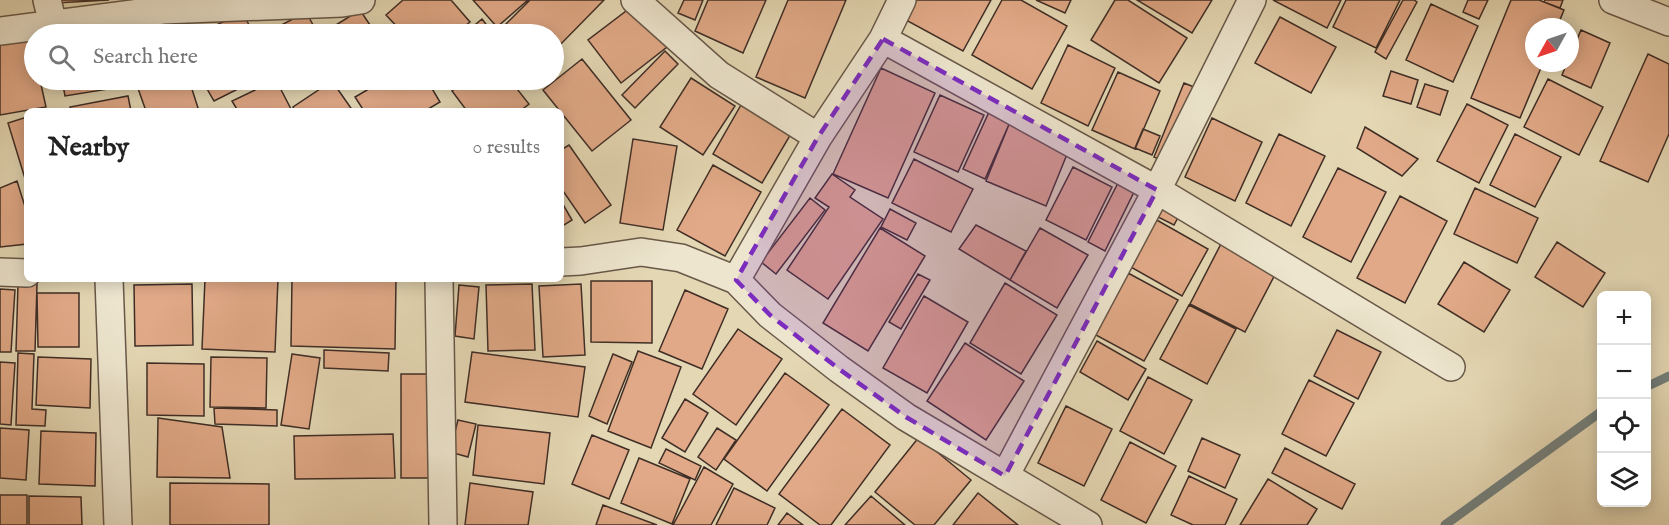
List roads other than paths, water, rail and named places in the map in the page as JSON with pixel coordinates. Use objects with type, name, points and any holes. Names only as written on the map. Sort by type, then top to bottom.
[{"type":"street","points":[[0,31],[50,12],[342,3],[361,0]]},
{"type":"street","points":[[635,0],[719,75],[818,137]]},
{"type":"street","points":[[736,280],[818,137],[883,39],[902,0]]},
{"type":"street","points":[[1005,476],[1157,190],[1252,0]]},
{"type":"street","points":[[1612,0],[1669,22]]},
{"type":"street","points":[[883,39],[1157,190],[1451,367]]},
{"type":"street","points":[[564,262],[640,252],[681,258],[736,280],[770,315],[906,417],[1088,525]]},
{"type":"street","points":[[0,272],[24,273]]},
{"type":"street","points":[[109,282],[118,525]]},
{"type":"street","points":[[439,282],[442,525]]},
{"type":"waterway","points":[[1651,385],[1669,376]]},
{"type":"waterway","points":[[1445,525],[1597,415]]}]
